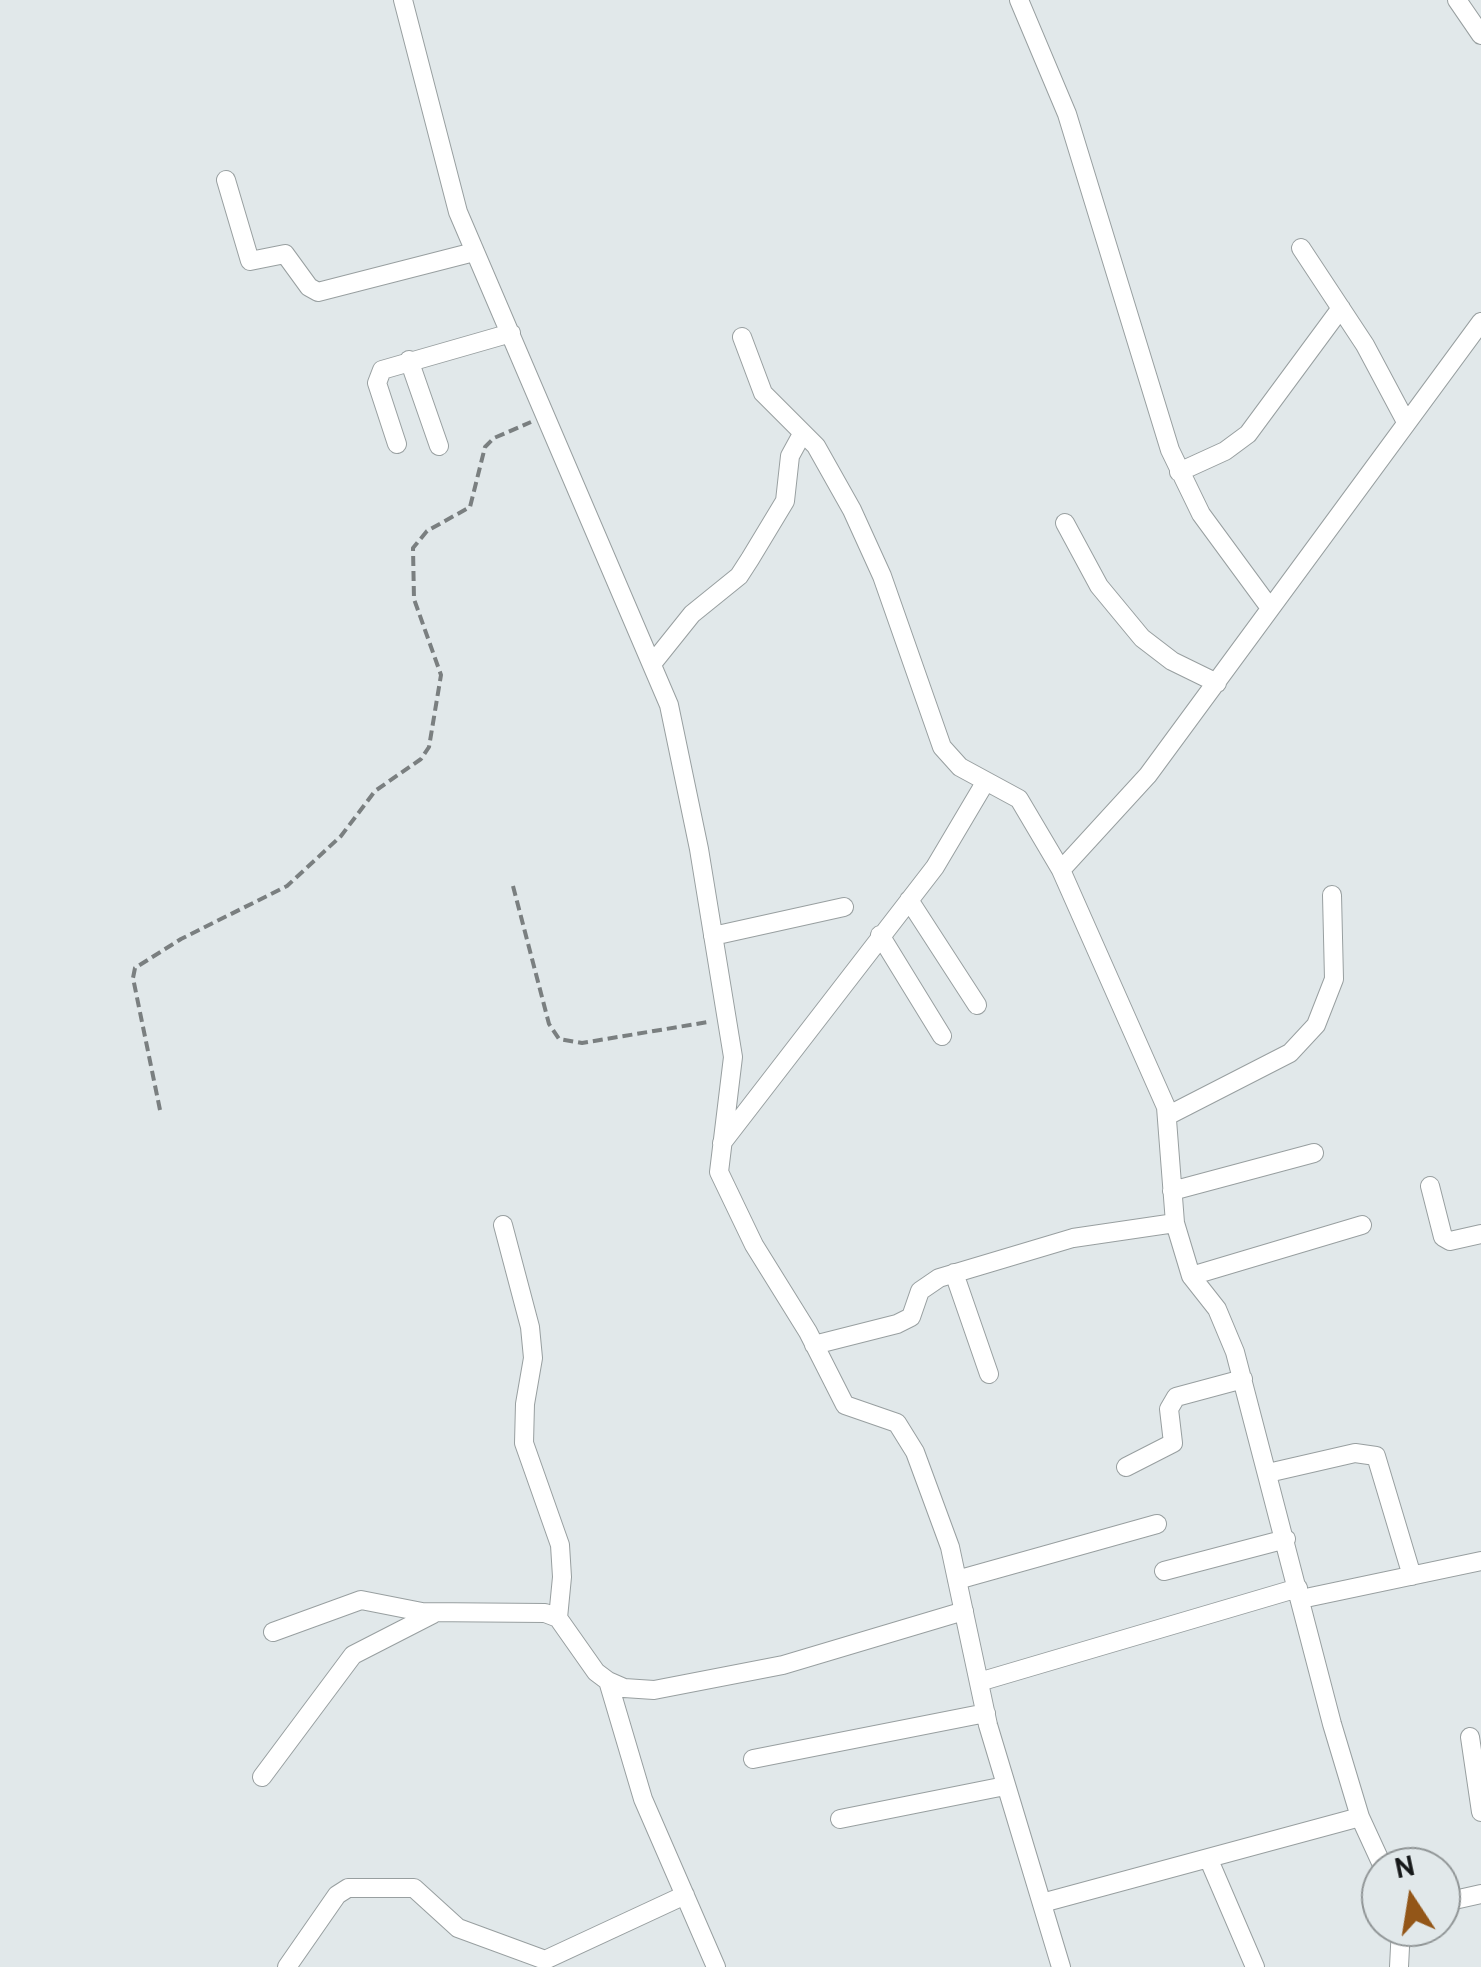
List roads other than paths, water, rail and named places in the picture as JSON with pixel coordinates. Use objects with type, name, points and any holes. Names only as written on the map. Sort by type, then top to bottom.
[{"type":"street","points":[[402,0],[452,195],[652,664],[677,736],[728,1019],[733,1071],[719,1172],[845,1405],[904,1430],[950,1547],[1005,1786],[1061,1967]]},
{"type":"street","points":[[1019,0],[1067,114],[1179,472],[1201,514],[1270,608]]},
{"type":"street","points":[[1457,0],[1481,35]]},
{"type":"street","points":[[226,180],[250,261],[290,256],[309,287],[318,292],[474,252]]},
{"type":"street","points":[[1302,248],[1405,420]]},
{"type":"street","points":[[1179,472],[1226,451],[1248,434],[1341,308]]},
{"type":"street","points":[[1061,870],[1148,776],[1405,420],[1481,322]]},
{"type":"street","points":[[396,444],[378,375],[409,360],[510,334]]},
{"type":"street","points":[[742,337],[763,393],[830,467],[882,576],[937,737],[960,767],[1019,799],[1061,870],[1162,1092],[1175,1223],[1191,1276],[1224,1321],[1243,1379],[1360,1817],[1374,1847]]},
{"type":"street","points":[[409,360],[440,446]]},
{"type":"street","points":[[652,664],[692,614],[739,576],[784,500],[790,456],[802,434]]},
{"type":"street","points":[[1065,522],[1099,586],[1142,638],[1172,661],[1216,683]]},
{"type":"street","points":[[721,1143],[934,867],[986,781]]},
{"type":"street","points":[[1167,1116],[1290,1053],[1316,1025],[1334,979],[1332,896]]},
{"type":"street","points":[[909,900],[977,1005]]},
{"type":"street","points":[[713,936],[844,907]]},
{"type":"street","points":[[880,935],[942,1036]]},
{"type":"street","points":[[1172,1191],[1314,1152]]},
{"type":"street","points":[[1430,1186],[1443,1238],[1450,1241],[1481,1234]]},
{"type":"street","points":[[814,1344],[898,1324],[911,1317],[926,1284],[954,1274],[1073,1238],[1175,1223]]},
{"type":"street","points":[[503,1224],[530,1326],[534,1358],[524,1404],[524,1443],[560,1545],[558,1618],[596,1672],[624,1688],[654,1690],[708,1682],[964,1611]]},
{"type":"street","points":[[1191,1276],[1362,1225]]},
{"type":"street","points":[[954,1274],[990,1374]]},
{"type":"street","points":[[1126,1467],[1173,1443],[1169,1409],[1176,1397],[1243,1379]]},
{"type":"street","points":[[1268,1473],[1355,1454],[1376,1456],[1412,1576]]},
{"type":"street","points":[[957,1580],[1157,1524]]},
{"type":"street","points":[[1164,1570],[1286,1540]]},
{"type":"street","points":[[979,1682],[1300,1594],[1481,1561]]},
{"type":"street","points":[[273,1632],[361,1600],[438,1612],[503,1610],[558,1618]]},
{"type":"street","points":[[262,1777],[353,1654],[438,1612]]},
{"type":"street","points":[[608,1681],[643,1799],[716,1967]]},
{"type":"street","points":[[753,1759],[986,1713]]},
{"type":"street","points":[[1470,1737],[1481,1812]]},
{"type":"street","points":[[840,1819],[1005,1786]]},
{"type":"street","points":[[1042,1903],[1360,1817]]},
{"type":"street","points":[[1209,1860],[1255,1967]]},
{"type":"street","points":[[287,1967],[337,1895],[348,1888],[414,1888],[458,1928],[545,1960],[685,1894]]}]
